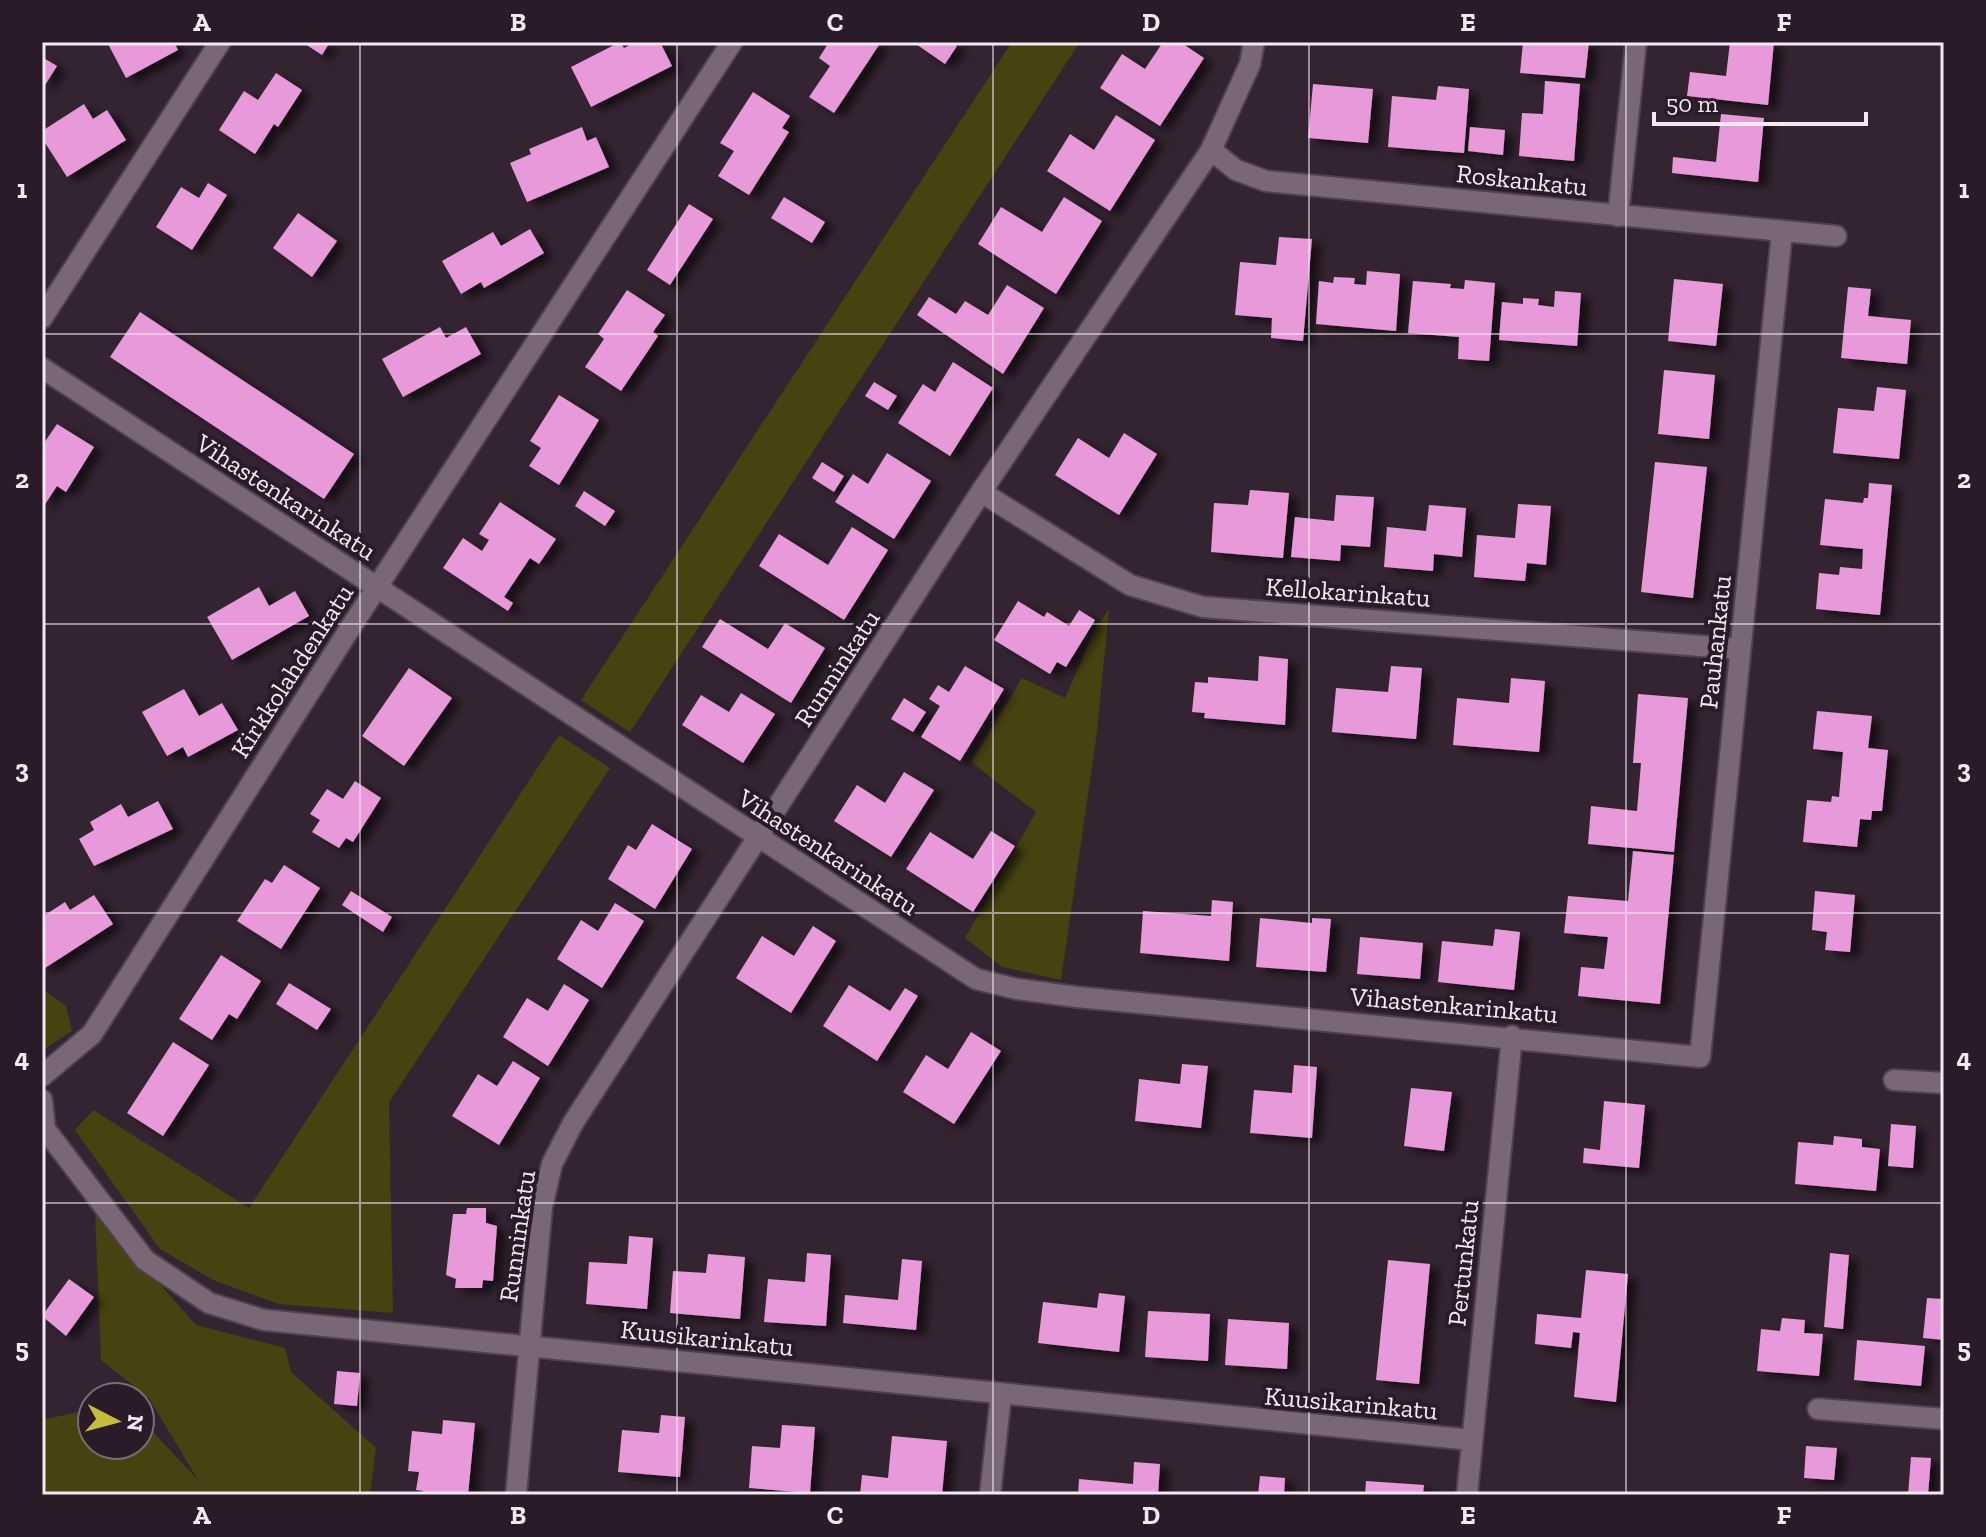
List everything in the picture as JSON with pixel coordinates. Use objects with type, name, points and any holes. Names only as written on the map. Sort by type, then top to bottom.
[{"type":"street","points":[[42,318],[220,42]]},
{"type":"street","name":"Kirkkolahdenkatu","points":[[42,1076],[92,1034],[376,587],[732,42]]},
{"type":"street","name":"Runninkatu","points":[[516,1495],[542,1207],[552,1164],[573,1123],[981,492],[1211,150],[1245,76],[1254,42]]},
{"type":"street","points":[[1618,216],[1636,42]]},
{"type":"street","name":"Roskankatu","points":[[1211,150],[1236,170],[1266,181],[1836,236]]},
{"type":"street","name":"Pauhankatu","points":[[1700,1057],[1782,232]]},
{"type":"street","name":"Vihastenkarinkatu","points":[[42,368],[976,979],[1077,997],[1512,1036],[1700,1057]]},
{"type":"street","name":"Kellokarinkatu","points":[[981,492],[1130,585],[1203,607],[1740,649]]},
{"type":"street","name":"Pertunkatu","points":[[1467,1495],[1512,1036]]},
{"type":"street","points":[[1894,1080],[1944,1083]]},
{"type":"street","name":"Kuusikarinkatu","points":[[42,1100],[45,1129],[145,1260],[209,1303],[264,1320],[1472,1440]]},
{"type":"street","points":[[990,1495],[1001,1395]]},
{"type":"street","points":[[1818,1409],[1944,1419]]},
{"type":"shaded area","points":[[1012,42],[1080,42],[630,732],[581,700]]},
{"type":"shaded area","points":[[1109,609],[1097,732],[1061,980],[1002,967],[965,938],[1036,812],[971,762],[1022,678],[1065,698],[1094,631]]},
{"type":"shaded area","points":[[559,735],[610,768],[389,1102],[393,1313],[279,1304],[213,1280],[160,1249],[75,1130],[93,1110],[249,1208]]},
{"type":"shaded area","points":[[42,989],[66,1006],[72,1031],[43,1050]]},
{"type":"shaded area","points":[[95,1211],[196,1325],[285,1348],[291,1372],[376,1448],[370,1495],[42,1495],[42,1420],[76,1413],[76,1461],[156,1461],[156,1435],[198,1480],[156,1410],[156,1381],[128,1381],[101,1360]]},
{"type":"building","points":[[107,42],[174,42],[178,50],[126,78]]},
{"type":"building","points":[[302,42],[330,42],[322,55]]},
{"type":"building","points":[[620,42],[624,48],[636,42],[660,42],[672,66],[591,107],[571,67]]},
{"type":"building","points":[[829,42],[881,42],[834,113],[809,97],[830,66],[819,58]]},
{"type":"building","points":[[913,42],[951,42],[957,46],[945,64]]},
{"type":"building","points":[[1163,42],[1180,42],[1204,58],[1160,126],[1100,88],[1122,54],[1145,69]]},
{"type":"building","points":[[1523,42],[1589,42],[1585,78],[1520,73]]},
{"type":"building","points":[[1730,42],[1774,42],[1768,105],[1687,96],[1690,72],[1726,76]]},
{"type":"building","points":[[42,57],[57,66],[42,90]]},
{"type":"building","points":[[276,73],[302,90],[278,127],[274,124],[255,154],[219,130],[244,91],[258,100]]},
{"type":"building","points":[[1545,81],[1580,84],[1574,161],[1519,156],[1522,113],[1543,114]]},
{"type":"building","points":[[1313,84],[1373,89],[1368,143],[1308,138]]},
{"type":"building","points":[[1438,86],[1469,89],[1464,153],[1388,147],[1392,96],[1436,100]]},
{"type":"building","points":[[753,92],[790,116],[782,128],[789,132],[749,195],[718,176],[734,151],[720,143]]},
{"type":"building","points":[[84,104],[93,119],[107,110],[126,140],[67,177],[42,138],[42,131]]},
{"type":"building","points":[[1721,114],[1764,118],[1758,182],[1672,173],[1673,157],[1716,162]]},
{"type":"building","points":[[1116,115],[1155,140],[1110,211],[1047,171],[1070,134],[1094,150]]},
{"type":"building","points":[[582,127],[587,141],[596,137],[609,167],[527,202],[510,163],[531,154],[529,149]]},
{"type":"building","points":[[1470,127],[1505,130],[1503,155],[1468,151]]},
{"type":"building","points":[[208,183],[227,195],[192,250],[156,227],[181,187],[199,198]]},
{"type":"building","points":[[784,197],[825,222],[812,243],[771,218]]},
{"type":"building","points":[[1064,197],[1102,221],[1056,294],[978,244],[1001,207],[1042,232]]},
{"type":"building","points":[[689,204],[713,219],[670,285],[647,270]]},
{"type":"building","points":[[298,213],[337,241],[312,277],[273,248]]},
{"type":"building","points":[[530,229],[544,253],[484,288],[481,282],[461,294],[442,261],[493,232],[501,246]]},
{"type":"building","points":[[1279,237],[1312,239],[1303,341],[1271,338],[1272,318],[1235,315],[1240,262],[1276,265]]},
{"type":"building","points":[[1367,271],[1400,274],[1396,331],[1316,324],[1319,281],[1333,283],[1334,277],[1355,278],[1354,284],[1366,285]]},
{"type":"building","points":[[1674,279],[1723,284],[1716,346],[1668,341]]},
{"type":"building","points":[[1465,280],[1495,283],[1489,361],[1458,359],[1459,337],[1408,333],[1413,281],[1451,284],[1450,288],[1464,289]]},
{"type":"building","points":[[1007,285],[1044,308],[1003,374],[917,315],[929,297],[956,314],[965,301],[988,315]]},
{"type":"building","points":[[1848,287],[1871,289],[1868,316],[1911,320],[1907,364],[1841,358]]},
{"type":"building","points":[[627,290],[665,315],[653,332],[658,336],[621,391],[585,367],[604,339],[598,334]]},
{"type":"building","points":[[1555,291],[1581,293],[1577,346],[1499,340],[1502,302],[1523,304],[1523,298],[1539,299],[1538,305],[1554,307]]},
{"type":"building","points":[[140,312],[354,454],[324,499],[110,357]]},
{"type":"building","points":[[440,327],[446,338],[466,327],[481,354],[403,397],[382,359]]},
{"type":"building","points":[[953,362],[993,388],[950,456],[898,423],[923,384],[935,392]]},
{"type":"building","points":[[1664,370],[1715,375],[1709,439],[1658,434]]},
{"type":"building","points":[[874,382],[897,396],[888,410],[865,396]]},
{"type":"building","points":[[1877,387],[1906,390],[1899,459],[1833,453],[1838,408],[1874,411]]},
{"type":"building","points":[[559,395],[599,420],[559,485],[529,466],[541,448],[530,441]]},
{"type":"building","points":[[57,424],[94,447],[66,492],[57,486],[42,509],[42,446]]},
{"type":"building","points":[[1124,433],[1157,454],[1119,515],[1055,475],[1078,438],[1109,458]]},
{"type":"building","points":[[887,453],[931,481],[894,539],[835,502],[853,474],[868,484]]},
{"type":"building","points":[[822,462],[844,476],[834,492],[812,478]]},
{"type":"building","points":[[1655,462],[1707,467],[1693,598],[1641,592]]},
{"type":"building","points":[[1869,483],[1892,485],[1880,615],[1816,609],[1819,573],[1839,575],[1840,567],[1862,569],[1863,549],[1820,545],[1825,499],[1863,503],[1864,498],[1868,498]]},
{"type":"building","points":[[1250,490],[1289,493],[1283,558],[1211,552],[1214,503],[1248,505]]},
{"type":"building","points":[[584,491],[615,511],[605,526],[575,506]]},
{"type":"building","points":[[1336,495],[1374,497],[1370,547],[1341,545],[1340,561],[1291,557],[1295,517],[1334,521]]},
{"type":"building","points":[[500,502],[556,539],[539,564],[530,558],[504,597],[513,603],[508,611],[443,568],[463,538],[482,551],[489,540],[479,534]]},
{"type":"building","points":[[1518,504],[1551,506],[1546,565],[1527,563],[1525,581],[1474,577],[1477,535],[1515,538]]},
{"type":"building","points":[[1429,505],[1466,508],[1462,557],[1434,554],[1433,571],[1384,567],[1387,527],[1426,531]]},
{"type":"building","points":[[852,527],[888,550],[844,620],[759,566],[779,534],[828,565]]},
{"type":"building","points":[[259,587],[269,606],[295,591],[309,616],[232,660],[207,617]]},
{"type":"building","points":[[1018,601],[1044,617],[1047,612],[1069,626],[1079,610],[1095,620],[1066,667],[1057,662],[1050,674],[994,640]]},
{"type":"building","points":[[720,619],[768,649],[785,623],[825,648],[791,703],[702,647]]},
{"type":"building","points":[[1259,656],[1288,659],[1285,725],[1204,718],[1205,713],[1192,712],[1195,682],[1208,683],[1208,677],[1258,681]]},
{"type":"building","points":[[965,666],[1004,689],[960,761],[921,737],[940,706],[929,699],[938,685],[949,692]]},
{"type":"building","points":[[1391,666],[1422,668],[1416,739],[1332,732],[1336,688],[1388,692]]},
{"type":"building","points":[[409,668],[452,698],[404,766],[362,736]]},
{"type":"building","points":[[1511,678],[1545,681],[1539,752],[1453,745],[1457,698],[1509,703]]},
{"type":"building","points":[[184,689],[199,716],[222,703],[238,730],[188,757],[183,747],[167,756],[142,712]]},
{"type":"building","points":[[741,693],[775,714],[743,763],[682,725],[701,695],[729,712]]},
{"type":"building","points":[[1638,694],[1688,698],[1674,852],[1588,844],[1591,806],[1637,811],[1641,763],[1633,763]]},
{"type":"building","points":[[904,698],[926,712],[913,732],[891,719]]},
{"type":"building","points":[[1817,711],[1872,716],[1868,748],[1888,750],[1882,811],[1872,811],[1871,820],[1860,819],[1857,847],[1803,842],[1807,800],[1831,802],[1832,796],[1839,797],[1843,752],[1813,749]]},
{"type":"building","points":[[904,772],[934,790],[891,857],[834,821],[857,785],[885,803]]},
{"type":"building","points":[[355,781],[381,798],[353,842],[346,838],[339,848],[312,832],[320,820],[310,814],[327,789],[343,799]]},
{"type":"building","points":[[158,801],[173,829],[94,866],[79,839],[94,830],[90,822],[121,804],[128,817]]},
{"type":"building","points":[[652,824],[692,849],[655,909],[608,879],[628,845],[636,850]]},
{"type":"building","points":[[991,831],[1015,846],[973,912],[906,869],[930,832],[973,859]]},
{"type":"building","points":[[1633,851],[1674,855],[1660,1004],[1578,996],[1581,967],[1604,969],[1608,937],[1564,933],[1568,896],[1628,901]]},
{"type":"building","points":[[284,865],[320,888],[281,949],[237,921],[265,879],[272,883]]},
{"type":"building","points":[[351,891],[392,917],[383,932],[342,905]]},
{"type":"building","points":[[1815,891],[1855,895],[1850,952],[1825,950],[1827,932],[1812,930]]},
{"type":"building","points":[[94,895],[113,924],[42,970],[42,917],[65,902],[70,910]]},
{"type":"building","points":[[1212,900],[1233,902],[1229,961],[1140,953],[1143,911],[1211,916]]},
{"type":"building","points":[[615,903],[644,921],[602,988],[557,959],[581,920],[598,931]]},
{"type":"building","points":[[1260,918],[1312,923],[1312,918],[1331,919],[1326,972],[1256,967]]},
{"type":"building","points":[[813,926],[836,941],[791,1013],[736,978],[762,936],[794,956]]},
{"type":"building","points":[[1495,929],[1520,932],[1514,990],[1438,982],[1442,941],[1493,946]]},
{"type":"building","points":[[1360,937],[1423,943],[1420,979],[1357,974]]},
{"type":"building","points":[[221,955],[261,981],[237,1019],[229,1014],[212,1040],[179,1019]]},
{"type":"building","points":[[289,983],[331,1009],[317,1030],[276,1004]]},
{"type":"building","points":[[564,984],[589,1000],[548,1066],[503,1037],[527,998],[548,1011]]},
{"type":"building","points":[[849,985],[890,1011],[905,988],[918,996],[877,1061],[823,1026]]},
{"type":"building","points":[[971,1032],[1001,1051],[954,1124],[903,1092],[926,1055],[948,1069]]},
{"type":"building","points":[[173,1042],[209,1065],[163,1136],[127,1113]]},
{"type":"building","points":[[513,1061],[540,1078],[499,1145],[452,1116],[478,1074],[497,1086]]},
{"type":"building","points":[[1182,1064],[1208,1066],[1201,1128],[1135,1121],[1139,1079],[1180,1084]]},
{"type":"building","points":[[1294,1065],[1317,1067],[1312,1138],[1250,1133],[1254,1090],[1292,1093]]},
{"type":"building","points":[[1411,1088],[1452,1092],[1444,1151],[1404,1146]]},
{"type":"building","points":[[1604,1101],[1645,1105],[1639,1168],[1583,1163],[1584,1148],[1600,1150]]},
{"type":"building","points":[[1891,1124],[1916,1126],[1913,1168],[1888,1166]]},
{"type":"building","points":[[1834,1136],[1862,1139],[1862,1147],[1880,1149],[1876,1191],[1795,1184],[1798,1142],[1833,1145]]},
{"type":"building","points":[[467,1208],[486,1208],[486,1223],[497,1226],[493,1281],[483,1280],[482,1288],[455,1288],[456,1279],[446,1275],[453,1214],[466,1214]]},
{"type":"building","points":[[629,1236],[653,1238],[647,1309],[586,1304],[589,1262],[627,1264]]},
{"type":"building","points":[[807,1253],[831,1255],[826,1326],[764,1322],[768,1279],[805,1282]]},
{"type":"building","points":[[1830,1253],[1849,1255],[1843,1329],[1824,1327]]},
{"type":"building","points":[[708,1254],[745,1257],[740,1319],[670,1313],[673,1271],[706,1273]]},
{"type":"building","points":[[902,1259],[922,1261],[916,1330],[843,1323],[845,1295],[898,1300]]},
{"type":"building","points":[[1388,1260],[1430,1264],[1419,1384],[1376,1380]]},
{"type":"building","points":[[1586,1270],[1628,1274],[1616,1402],[1574,1397],[1580,1333],[1573,1332],[1571,1348],[1535,1344],[1537,1314],[1581,1318]]},
{"type":"building","points":[[69,1279],[94,1297],[66,1336],[42,1316]]},
{"type":"building","points":[[1099,1293],[1125,1296],[1119,1352],[1038,1343],[1043,1302],[1097,1308]]},
{"type":"building","points":[[1927,1298],[1944,1299],[1944,1340],[1923,1338]]},
{"type":"building","points":[[1148,1311],[1210,1314],[1208,1361],[1145,1357]]},
{"type":"building","points":[[1782,1318],[1805,1320],[1804,1333],[1823,1334],[1819,1376],[1757,1371],[1761,1329],[1780,1331]]},
{"type":"building","points":[[1228,1319],[1289,1323],[1287,1369],[1225,1365]]},
{"type":"building","points":[[1857,1340],[1925,1346],[1921,1386],[1854,1380]]},
{"type":"building","points":[[337,1371],[360,1373],[357,1406],[334,1404]]},
{"type":"building","points":[[661,1415],[685,1417],[680,1477],[618,1472],[622,1430],[659,1433]]},
{"type":"building","points":[[443,1420],[475,1423],[468,1495],[423,1495],[423,1491],[416,1490],[419,1472],[408,1471],[412,1431],[442,1434]]},
{"type":"building","points":[[782,1425],[815,1427],[810,1493],[749,1488],[752,1446],[780,1448]]},
{"type":"building","points":[[892,1436],[947,1441],[942,1495],[860,1495],[862,1475],[888,1478]]},
{"type":"building","points":[[1806,1446],[1837,1448],[1834,1480],[1804,1478]]},
{"type":"building","points":[[1911,1457],[1931,1458],[1928,1495],[1908,1495]]},
{"type":"building","points":[[1134,1462],[1160,1464],[1158,1495],[1078,1495],[1079,1479],[1133,1484]]},
{"type":"building","points":[[1260,1476],[1285,1478],[1284,1495],[1258,1495]]},
{"type":"building","points":[[1366,1481],[1424,1485],[1423,1495],[1365,1495]]}]
